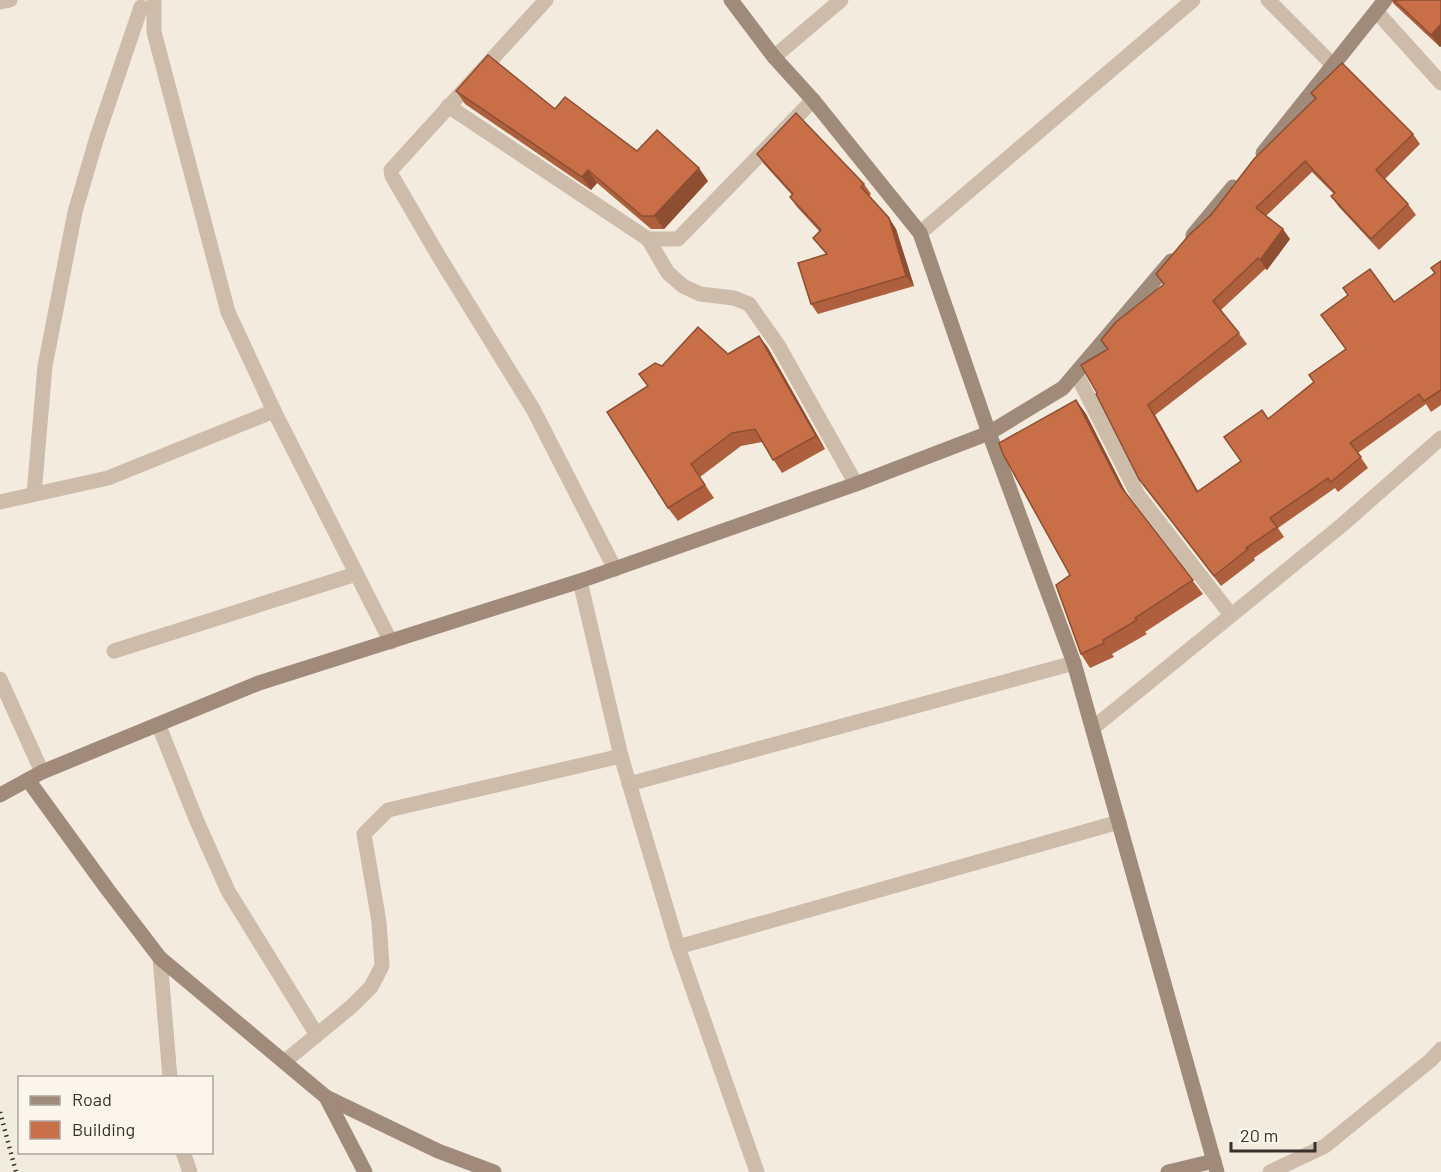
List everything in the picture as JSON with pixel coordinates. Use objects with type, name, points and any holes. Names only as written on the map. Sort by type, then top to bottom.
[{"type":"street","points":[[0,2],[10,0]]},
{"type":"street","points":[[546,0],[391,170],[392,176],[438,255],[533,409],[615,569]]},
{"type":"street","points":[[731,0],[774,57],[813,100],[920,233],[989,433],[1074,663],[1215,1166],[1168,1172]]},
{"type":"street","points":[[774,57],[841,0]]},
{"type":"street","points":[[920,233],[1193,0]]},
{"type":"street","points":[[1268,0],[1332,64]]},
{"type":"street","points":[[144,2],[154,32],[228,312],[273,411],[391,642]]},
{"type":"street","points":[[33,494],[45,366],[75,212],[97,137],[144,2]]},
{"type":"street","points":[[0,795],[35,776],[259,683],[580,581],[856,484],[989,433],[1063,388],[1288,123],[1380,5],[1441,83]]},
{"type":"street","points":[[648,239],[678,239],[813,100]]},
{"type":"street","points":[[448,106],[648,239],[668,273],[683,286],[700,294],[734,298],[749,304],[778,345],[856,484]]},
{"type":"street","points":[[1076,373],[1138,495],[1231,615]]},
{"type":"street","points":[[0,502],[108,478],[273,411]]},
{"type":"street","points":[[1093,728],[1342,525],[1441,438]]},
{"type":"street","points":[[114,651],[356,574]]},
{"type":"street","points":[[580,581],[629,784],[678,947],[757,1172]]},
{"type":"street","points":[[629,784],[1074,663]]},
{"type":"street","points":[[0,680],[35,776],[108,890],[160,957],[326,1097],[438,1151],[494,1172]]},
{"type":"street","points":[[159,726],[228,891],[317,1035]]},
{"type":"street","points":[[284,1062],[352,1006],[371,987],[382,966],[379,922],[364,834],[388,810],[621,756]]},
{"type":"street","points":[[678,947],[1119,822]]},
{"type":"street","points":[[160,957],[170,1076]]},
{"type":"street","points":[[1270,1172],[1325,1146],[1431,1060],[1441,1049]]},
{"type":"street","points":[[326,1097],[365,1172]]},
{"type":"street","points":[[184,1154],[190,1172]]},
{"type":"building","points":[[1394,0],[1441,0],[1441,24],[1431,35]]},
{"type":"building","points":[[488,55],[555,109],[565,97],[637,151],[657,130],[699,168],[654,216],[642,216],[588,170],[582,177],[456,91]]},
{"type":"building","points":[[1342,63],[1413,134],[1376,170],[1408,204],[1371,239],[1331,196],[1335,193],[1305,161],[1256,208],[1283,229],[1260,260],[1258,258],[1213,301],[1239,333],[1148,405],[1197,492],[1241,461],[1224,437],[1262,410],[1268,419],[1314,382],[1309,375],[1346,349],[1321,315],[1348,295],[1343,288],[1370,269],[1394,302],[1435,273],[1431,268],[1441,261],[1441,390],[1424,401],[1419,394],[1350,443],[1361,457],[1331,482],[1328,478],[1270,518],[1277,527],[1246,548],[1248,549],[1214,576],[1139,479],[1081,365],[1108,349],[1101,340],[1116,322],[1164,284],[1156,274],[1189,235],[1211,215],[1254,159],[1316,98],[1311,93]]},
{"type":"building","points":[[796,113],[864,184],[861,187],[889,218],[906,276],[811,304],[798,263],[827,254],[813,238],[821,230],[790,197],[793,194],[757,154]]},
{"type":"building","points":[[698,327],[728,354],[759,336],[816,436],[773,460],[755,429],[732,433],[691,464],[705,485],[668,508],[607,412],[648,386],[639,374],[655,363],[662,366]]},
{"type":"building","points":[[1076,400],[1121,487],[1193,580],[1135,618],[1137,620],[1103,640],[1104,643],[1081,654],[1056,585],[1070,575],[999,443]]},
{"type":"railway","points":[[0,1112],[16,1172]]}]
